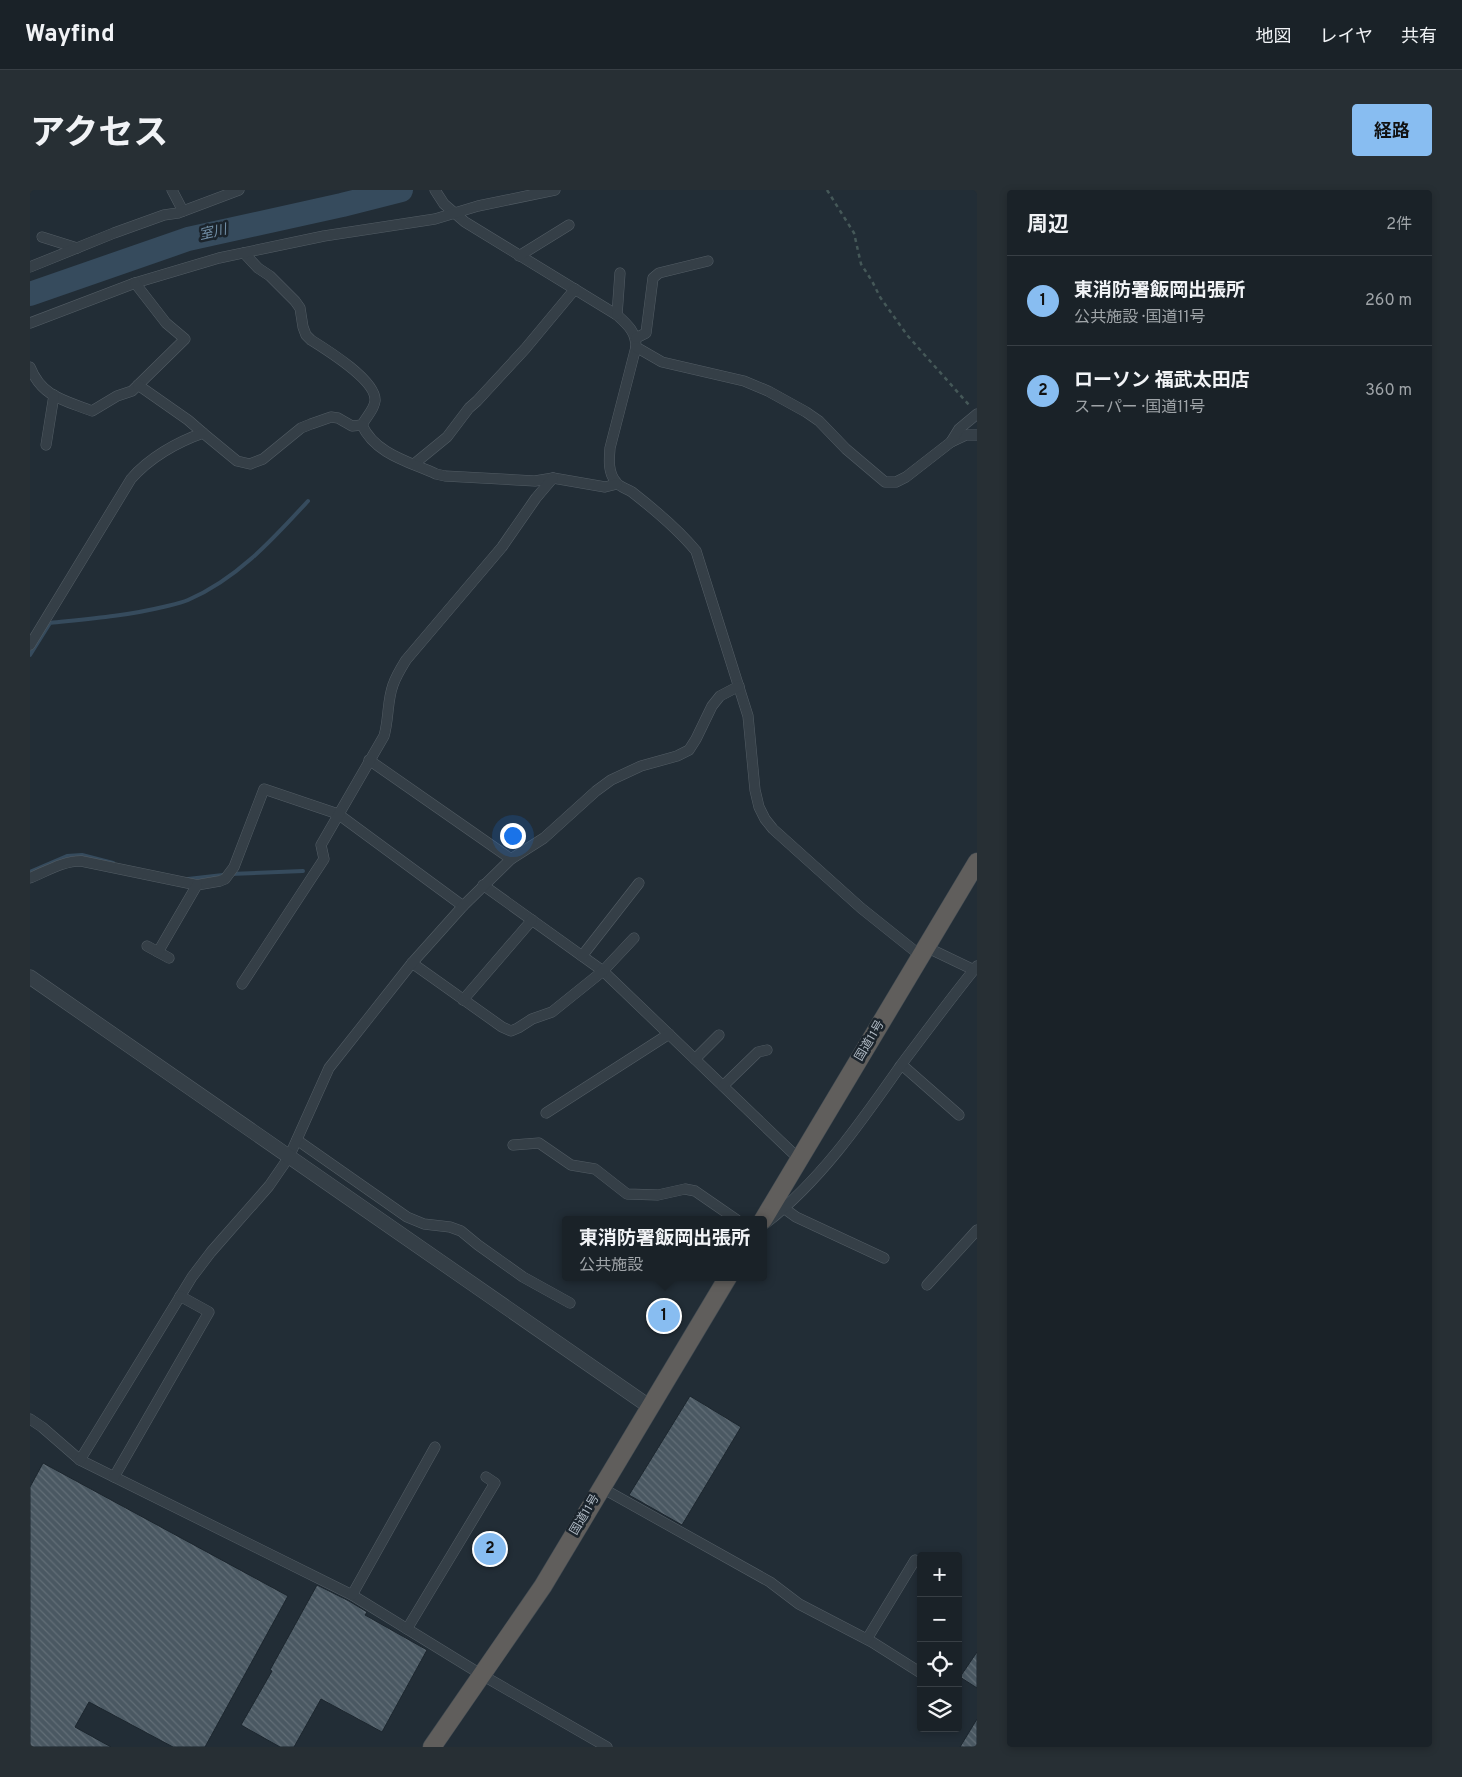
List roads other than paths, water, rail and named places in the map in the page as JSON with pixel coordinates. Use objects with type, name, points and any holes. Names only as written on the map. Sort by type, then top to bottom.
[{"type":"highway","name":"国道11号","points":[[765,1216],[977,862]]},
{"type":"highway","name":"国道11号","points":[[432,1747],[543,1586],[726,1281]]},
{"type":"street","points":[[172,190],[184,211]]},
{"type":"street","points":[[30,267],[164,215],[184,211],[239,190]]},
{"type":"street","points":[[434,190],[444,204],[465,222],[617,315],[627,324],[636,343],[662,362],[744,381],[791,403],[819,421],[846,449],[885,482],[896,482],[906,477],[951,442],[966,435],[977,435]]},
{"type":"street","points":[[30,323],[135,283],[210,261],[324,236],[435,219],[453,213],[554,190]]},
{"type":"street","points":[[520,256],[569,225]]},
{"type":"street","points":[[42,237],[77,248]]},
{"type":"street","points":[[244,253],[295,301],[300,308],[302,327],[311,340],[357,373],[373,391],[375,398],[374,407],[362,425]]},
{"type":"street","points":[[616,484],[608,462],[610,448],[636,343],[646,333],[652,278],[659,273],[708,261]]},
{"type":"street","points":[[617,315],[620,273]]},
{"type":"street","points":[[30,367],[38,383],[47,393],[92,411],[117,396],[132,391],[184,339],[166,323],[135,283]]},
{"type":"street","points":[[414,464],[447,437],[469,408],[525,349],[575,289]]},
{"type":"street","points":[[138,385],[188,420],[237,461],[250,464],[263,459],[301,428],[331,417],[338,418],[352,426],[362,425]]},
{"type":"street","points":[[46,445],[54,395]]},
{"type":"street","points":[[951,442],[974,410]]},
{"type":"street","points":[[362,425],[366,434],[378,447],[445,476],[535,481],[552,478],[605,487],[616,484],[631,491],[683,534],[696,550],[748,716],[755,790],[759,807],[765,819],[773,829],[861,908],[923,951],[975,968],[859,1125],[785,1209],[767,1223]]},
{"type":"street","points":[[30,645],[131,480],[148,462],[166,450],[203,433]]},
{"type":"street","points":[[242,984],[324,859],[321,845],[384,736],[388,722],[390,693],[393,683],[406,660],[502,546],[552,478]]},
{"type":"street","points":[[80,1460],[180,1296],[211,1252],[269,1186],[289,1157],[329,1068],[412,963],[483,885],[511,859],[544,838],[596,791],[611,780],[642,766],[677,756],[689,750],[712,706],[720,696],[739,686]]},
{"type":"street","points":[[370,760],[511,859]]},
{"type":"street","points":[[30,878],[62,864],[81,861],[197,885],[226,879],[234,867],[264,789],[338,814],[463,906]]},
{"type":"street","points":[[582,956],[639,883]]},
{"type":"street","points":[[158,952],[197,885]]},
{"type":"street","points":[[483,885],[603,971],[799,1159]]},
{"type":"street","points":[[463,1000],[532,920]]},
{"type":"street","points":[[412,963],[502,1027],[511,1031],[532,1019],[552,1012],[603,971],[634,938]]},
{"type":"street","points":[[147,946],[169,958]]},
{"type":"street","points":[[30,977],[650,1408]]},
{"type":"street","points":[[546,1113],[669,1034]]},
{"type":"street","points":[[695,1059],[719,1035]]},
{"type":"street","points":[[723,1086],[758,1052],[767,1050]]},
{"type":"street","points":[[902,1065],[959,1115]]},
{"type":"street","points":[[297,1140],[407,1217],[424,1224],[450,1227],[461,1231],[523,1278],[570,1303]]},
{"type":"street","points":[[513,1145],[539,1143],[571,1165],[596,1169],[628,1194],[658,1195],[685,1189],[695,1191],[731,1216]]},
{"type":"street","points":[[785,1209],[884,1258]]},
{"type":"street","points":[[927,1285],[977,1230]]},
{"type":"street","points":[[114,1477],[209,1312],[180,1296]]},
{"type":"street","points":[[30,1419],[80,1460],[352,1595],[482,1675],[607,1747]]},
{"type":"street","points":[[352,1595],[435,1447]]},
{"type":"street","points":[[407,1629],[495,1483],[486,1477]]},
{"type":"street","points":[[602,1488],[770,1582],[799,1604],[867,1639],[917,1670]]},
{"type":"street","points":[[867,1639],[915,1560]]},
{"type":"waterway","name":"室川","points":[[30,294],[188,239],[401,190]]},
{"type":"waterway","points":[[30,655],[50,623],[135,613],[182,602],[206,591],[253,557],[308,501]]},
{"type":"waterway","points":[[30,872],[67,856],[82,855],[113,863]]},
{"type":"waterway","points":[[230,874],[303,871]]},
{"type":"waterway","points":[[188,879],[223,875]]},
{"type":"place","name":"東消防署飯岡出張所","points":[[664,1316]]},
{"type":"place","name":"ローソン 福武太田店","points":[[490,1549]]}]
